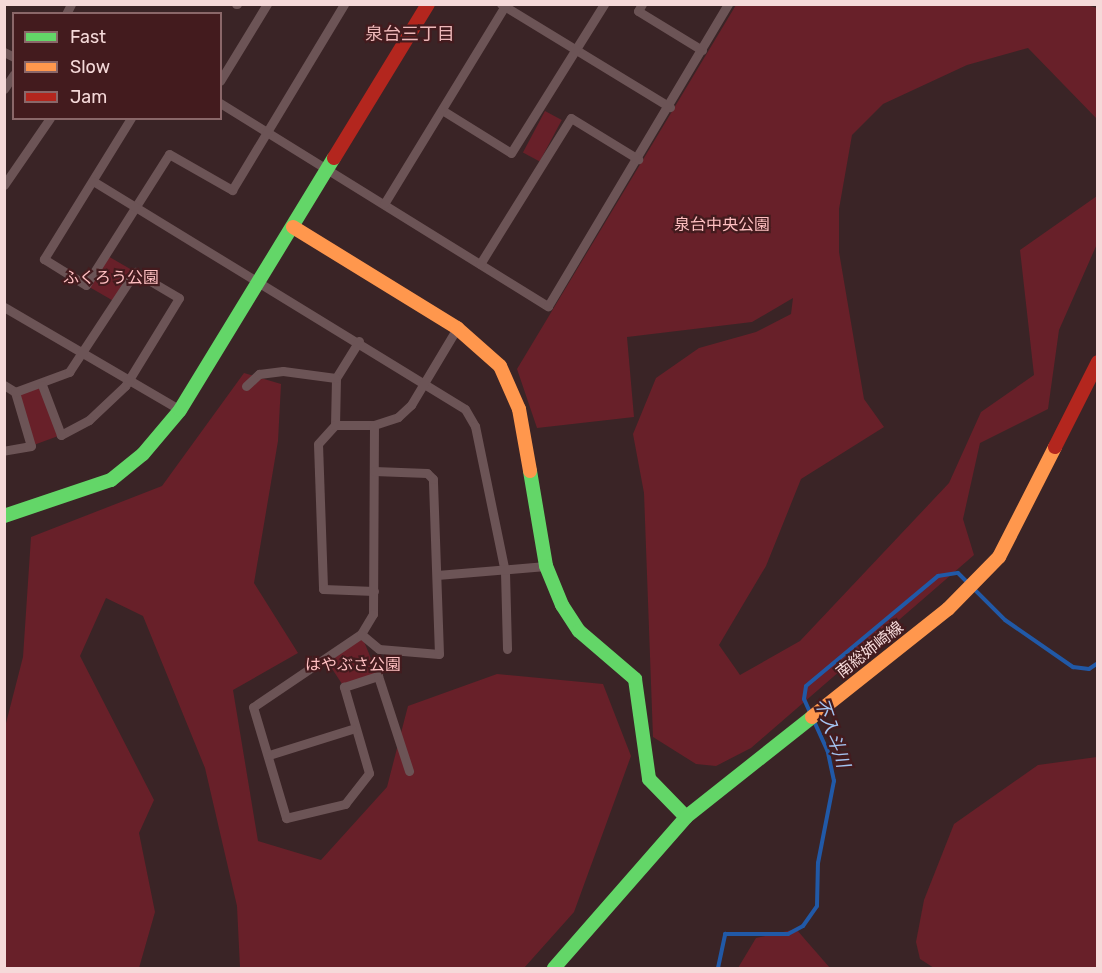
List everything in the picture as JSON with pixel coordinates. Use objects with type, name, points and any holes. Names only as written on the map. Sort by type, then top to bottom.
[{"type":"street","points":[[222,78],[267,4]]},
{"type":"street","points":[[4,516],[111,480],[143,454],[180,410],[428,4]]},
{"type":"street","points":[[442,110],[511,153],[604,4]]},
{"type":"street","points":[[642,4],[638,11],[702,50]]},
{"type":"street","points":[[222,104],[548,306],[670,106],[728,4]]},
{"type":"street","points":[[126,120],[93,181],[44,259],[86,285],[138,208],[169,154],[232,190],[343,5]]},
{"type":"street","points":[[384,204],[504,5],[670,106]]},
{"type":"street","points":[[480,264],[572,118],[638,159]]},
{"type":"street","points":[[4,185],[49,120]]},
{"type":"street","points":[[93,181],[359,340],[425,384],[455,399],[475,426],[505,572],[507,649]]},
{"type":"street","points":[[293,227],[481,345],[510,385],[546,566],[579,631],[634,679],[649,779],[686,817]]},
{"type":"street","points":[[4,386],[15,392],[42,385],[69,372],[84,354],[135,272],[179,298],[129,380],[109,404],[61,435],[42,385]]},
{"type":"street","points":[[4,308],[180,410]]},
{"type":"street","points":[[336,425],[374,425],[398,417],[425,384],[457,328]]},
{"type":"street","points":[[359,340],[336,378],[336,425],[318,444],[323,590],[375,591]]},
{"type":"street","name":"南総姉崎線","points":[[554,969],[686,817],[948,609],[999,557],[1098,362]]},
{"type":"street","points":[[246,386],[259,374],[283,371],[336,378]]},
{"type":"street","points":[[4,451],[31,446],[15,392]]},
{"type":"street","points":[[374,425],[375,591],[373,614],[361,634],[253,707],[286,818],[345,804],[369,773],[352,729],[344,687],[378,676],[409,771]]},
{"type":"street","points":[[361,634],[379,649],[439,654],[434,479],[427,473],[374,471]]},
{"type":"street","points":[[437,575],[505,572],[546,566]]},
{"type":"street","points":[[269,755],[352,729]]},
{"type":"green space","name":"泉台中央公園","points":[[1083,4],[1097,8],[1097,119],[1028,48],[967,65],[883,104],[852,135],[839,209],[839,252],[864,399],[884,427],[801,479],[766,566],[719,645],[740,675],[800,641],[949,483],[981,412],[1034,375],[1020,250],[1097,196],[1097,244],[1059,330],[1048,409],[980,443],[963,519],[974,555],[751,748],[716,766],[696,764],[653,737],[644,493],[633,434],[656,378],[699,348],[756,332],[791,314],[793,298],[752,322],[627,337],[634,417],[537,428],[517,369],[736,5]]},
{"type":"green space","points":[[545,111],[562,120],[540,161],[523,152]]},
{"type":"green space","name":"ふくろう公園","points":[[106,255],[135,272],[117,303],[88,286]]},
{"type":"green space","points":[[244,373],[281,384],[278,441],[254,583],[298,653],[233,690],[258,841],[321,860],[387,787],[408,706],[497,674],[603,684],[631,756],[574,912],[524,968],[240,968],[237,906],[205,768],[143,616],[106,598],[80,656],[154,800],[139,833],[155,912],[139,968],[5,968],[5,727],[23,657],[31,537],[162,486]]},
{"type":"green space","points":[[42,385],[61,435],[31,446],[15,392]]},
{"type":"green space","name":"はやぶさ公園","points":[[361,634],[378,676],[344,687],[325,658]]},
{"type":"green space","points":[[1097,757],[1097,968],[934,968],[920,959],[916,942],[924,900],[954,824],[1038,765]]},
{"type":"green space","points":[[796,929],[830,968],[738,968],[756,938]]},
{"type":"waterway","name":"不入斗川","points":[[718,968],[725,934],[788,934],[803,926],[817,906],[818,863],[834,781],[828,752],[804,699],[806,686],[938,576],[958,573],[1005,620],[1073,667],[1089,669],[1098,663]]},
{"type":"traffic: fast","points":[[4,516],[111,480],[143,454],[180,410],[334,158]]},
{"type":"traffic: fast","points":[[530,471],[546,566],[562,605],[579,631],[635,679],[649,779],[686,817]]},
{"type":"traffic: fast","points":[[554,968],[686,817],[812,717]]},
{"type":"traffic: slow","points":[[293,227],[457,328],[500,366],[519,409],[530,471]]},
{"type":"traffic: slow","points":[[812,717],[948,609],[999,557],[1055,447]]},
{"type":"traffic: jam","points":[[334,158],[428,4]]},
{"type":"traffic: jam","points":[[1055,447],[1098,362]]},
{"type":"district","name":"泉台三丁目","points":[[410,34]]}]
